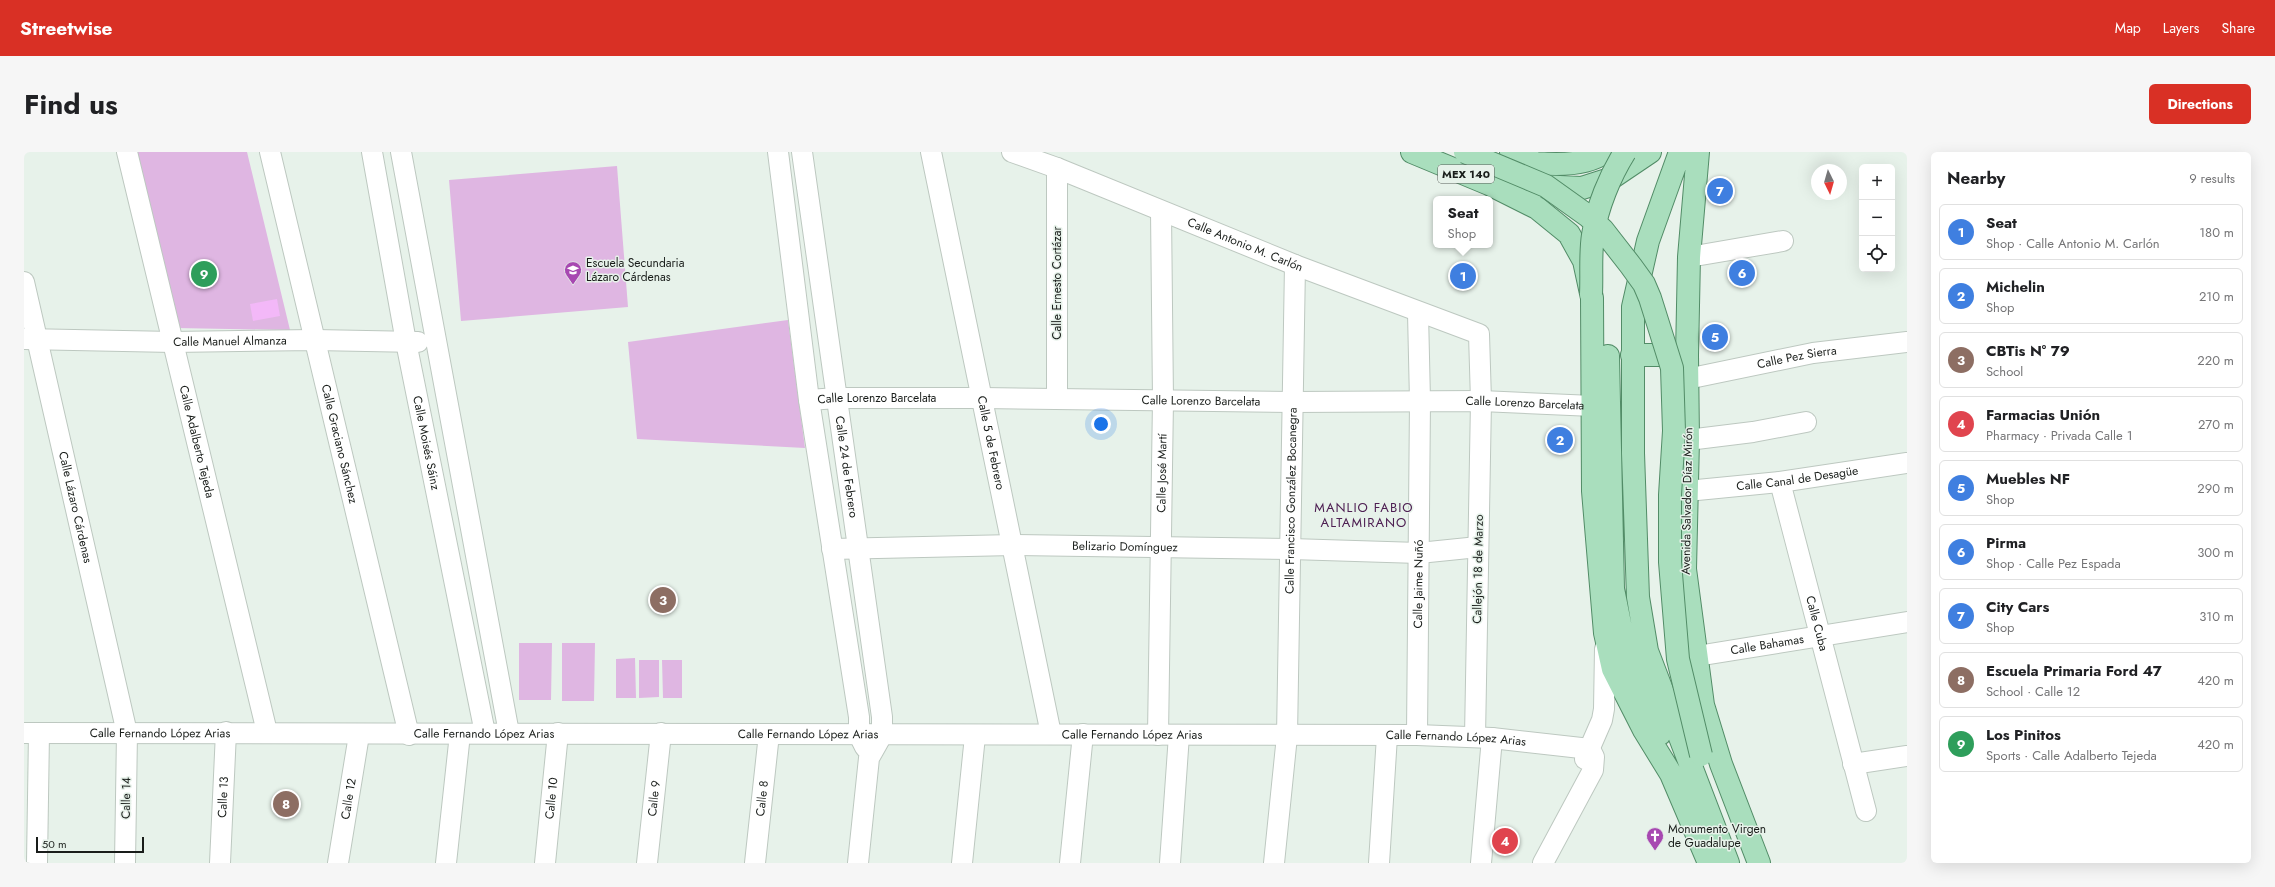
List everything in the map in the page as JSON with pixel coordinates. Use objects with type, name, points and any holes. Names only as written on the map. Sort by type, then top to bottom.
[{"type":"main road","name":"MEX 140","points":[[1412,152],[1489,184],[1582,188],[1610,179],[1650,152]]},
{"type":"main road","name":"Avenida Salvador Díaz Mirón","points":[[1465,152],[1546,186],[1588,216],[1603,230],[1632,266],[1644,284],[1650,298],[1672,368],[1674,431],[1670,495],[1670,562],[1678,659],[1701,755],[1746,863]]},
{"type":"main road","points":[[1511,152],[1536,163],[1576,163],[1601,155]]},
{"type":"main road","points":[[1625,152],[1618,164],[1598,214],[1593,235],[1591,294],[1593,491],[1605,633],[1614,669],[1644,730],[1671,774],[1709,863]]},
{"type":"main road","points":[[1680,152],[1648,241],[1632,307],[1638,597],[1647,652],[1728,863]]},
{"type":"main road","name":"Avenida Salvador Díaz Mirón","points":[[1698,152],[1689,257],[1687,355],[1688,440],[1685,569],[1704,706],[1721,764],[1759,863]]},
{"type":"main road","points":[[1489,184],[1537,208],[1569,234],[1584,261],[1591,294],[1608,346],[1614,588],[1624,643],[1665,746],[1671,774]]},
{"type":"main road","points":[[1632,355],[1687,355]]},
{"type":"street","name":"Calle Adalberto Tejeda","points":[[127,152],[267,732]]},
{"type":"street","name":"Calle Graciano Sánchez","points":[[270,152],[409,735]]},
{"type":"street","name":"Calle Moisés Sáinz","points":[[372,152],[406,342],[485,733]]},
{"type":"street","points":[[401,152],[509,733]]},
{"type":"street","points":[[778,152],[809,400],[858,717],[859,735],[869,758]]},
{"type":"street","name":"Calle 24 de Febrero","points":[[802,152],[882,717],[882,735]]},
{"type":"street","name":"Calle 5 de Febrero","points":[[931,152],[1014,546],[1051,734]]},
{"type":"street","name":"Calle Antonio M. Carlón","points":[[1012,152],[1057,168],[1295,265],[1418,313],[1479,334]]},
{"type":"street","name":"Calle Ernesto Cortázar","points":[[1057,168],[1058,399]]},
{"type":"street","name":"Calle José Martí","points":[[1158,735],[1162,549],[1163,400],[1161,211]]},
{"type":"street","points":[[1689,257],[1783,241]]},
{"type":"street","name":"Calle Francisco González Bocanegra","points":[[1274,863],[1287,736],[1295,265]]},
{"type":"street","name":"Calle Lázaro Cárdenas","points":[[24,282],[31,339],[127,733]]},
{"type":"street","name":"Calle Jaime Nuñó","points":[[1417,735],[1420,402],[1418,313]]},
{"type":"street","name":"Callejón 18 de Marzo","points":[[1479,334],[1481,401],[1478,547],[1483,737],[1481,863]]},
{"type":"street","name":"Calle Manuel Almanza","points":[[31,339],[173,342],[315,340],[436,343]]},
{"type":"street","name":"Calle Pez Sierra","points":[[1687,379],[1813,353],[1907,342]]},
{"type":"street","name":"Calle Lorenzo Barcelata","points":[[809,400],[837,398],[982,398],[1293,402],[1481,401],[1593,406]]},
{"type":"street","points":[[1688,440],[1753,432],[1806,422]]},
{"type":"street","name":"Calle Canal de Desagüe","points":[[1687,491],[1780,482],[1907,463]]},
{"type":"street","name":"Calle Cuba","points":[[1780,482],[1819,636],[1866,811]]},
{"type":"street","name":"Belizario Domínguez","points":[[832,549],[858,547],[1014,546],[1162,549],[1291,549],[1419,553],[1478,547]]},
{"type":"street","name":"Calle Bahamas","points":[[1697,656],[1907,622]]},
{"type":"street","points":[[1532,863],[1590,749],[1604,709],[1605,633]]},
{"type":"street","name":"Calle 13","points":[[220,863],[226,732]]},
{"type":"street","name":"Calle Fernando López Arias","points":[[32,733],[267,732],[359,735],[661,733],[975,736],[1051,734],[1287,736],[1417,735],[1483,737],[1590,749]]},
{"type":"street","points":[[32,733],[37,863]]},
{"type":"street","name":"Calle 14","points":[[125,863],[127,733]]},
{"type":"street","name":"Calle 9","points":[[647,863],[661,733]]},
{"type":"street","points":[[446,863],[460,734]]},
{"type":"street","name":"Calle 10","points":[[545,863],[558,734]]},
{"type":"street","name":"Calle 8","points":[[755,863],[769,734]]},
{"type":"street","points":[[1070,863],[1083,734]]},
{"type":"street","name":"Calle 12","points":[[338,863],[359,735]]},
{"type":"street","points":[[858,863],[869,758],[882,735]]},
{"type":"street","points":[[1170,863],[1179,735]]},
{"type":"street","points":[[962,863],[975,736]]},
{"type":"street","points":[[1379,863],[1387,736]]},
{"type":"street","points":[[1543,863],[1593,770],[1594,757],[1590,749]]},
{"type":"street","points":[[1853,764],[1907,756]]},
{"type":"shaded area","points":[[136,152],[247,152],[290,330],[176,328]]},
{"type":"shaded area","points":[[617,166],[628,307],[461,321],[449,180]]},
{"type":"shaded area","points":[[277,299],[280,316],[253,321],[250,304]]},
{"type":"shaded area","points":[[788,320],[805,448],[637,439],[628,342]]},
{"type":"shaded area","points":[[519,643],[552,643],[551,700],[519,700]]},
{"type":"shaded area","points":[[562,643],[595,643],[594,701],[562,701]]},
{"type":"shaded area","points":[[635,658],[636,698],[616,698],[616,659]]},
{"type":"shaded area","points":[[639,660],[659,660],[659,697],[639,698]]},
{"type":"shaded area","points":[[662,660],[682,660],[682,698],[663,698]]},
{"type":"place","name":"City Cars","points":[[1720,191]]},
{"type":"place","name":"Pirma","points":[[1742,273]]},
{"type":"place","name":"Los Pinitos","points":[[204,274]]},
{"type":"place","name":"Seat","points":[[1463,276]]},
{"type":"place","name":"Escuela Secundaria Lázaro Cárdenas","points":[[573,285]]},
{"type":"place","name":"Muebles NF","points":[[1715,337]]},
{"type":"place","name":"Michelin","points":[[1560,440]]},
{"type":"place","name":"CBTis N° 79","points":[[663,600]]},
{"type":"place","name":"Escuela Primaria Ford 47","points":[[286,804]]},
{"type":"place","name":"Farmacias Unión","points":[[1505,841]]},
{"type":"place","name":"Monumento Virgen de Guadalupe","points":[[1655,851]]},
{"type":"district","name":"MANLIO FABIO ALTAMIRANO","points":[[1364,514]]}]
